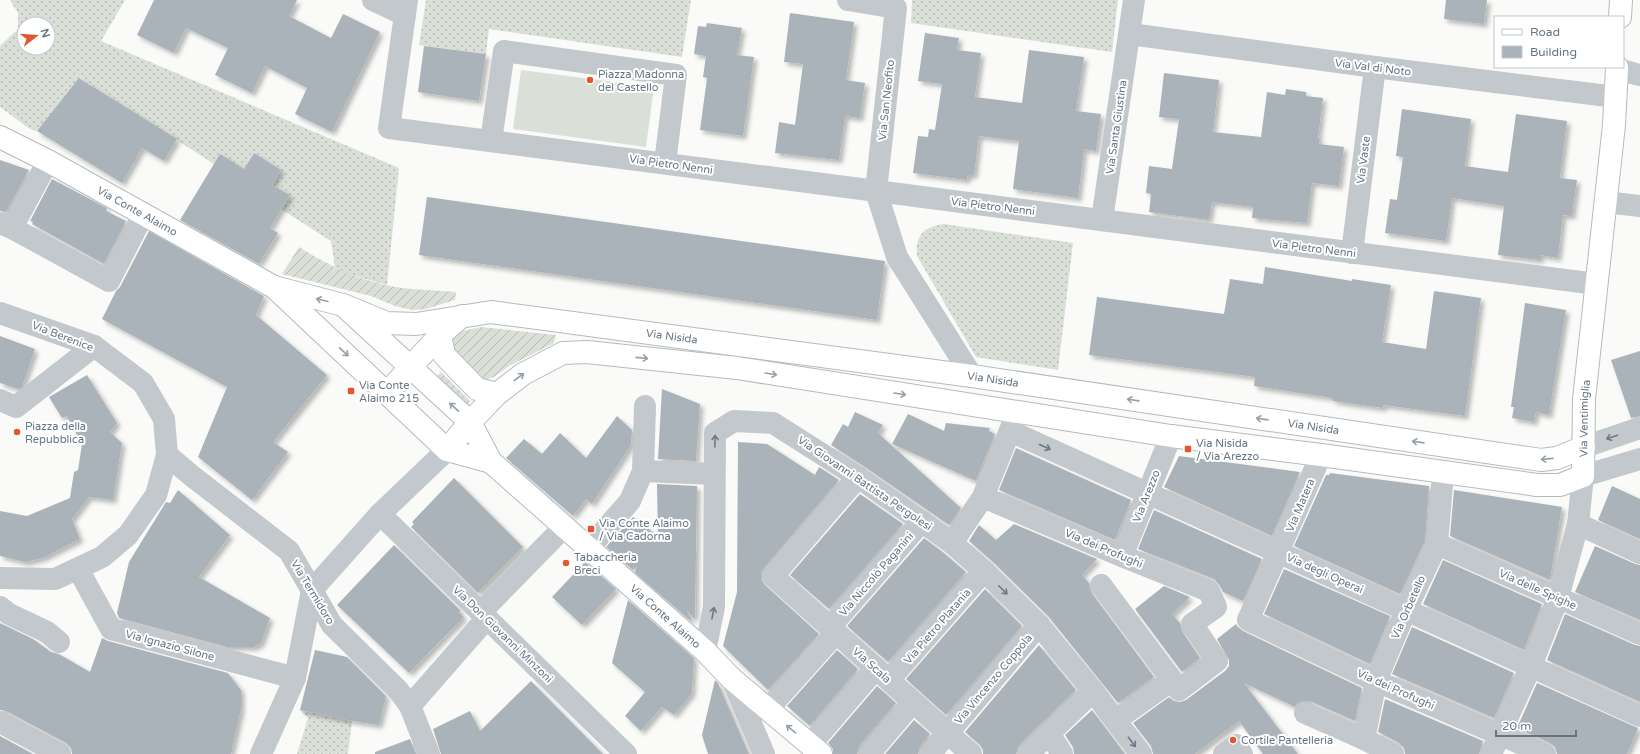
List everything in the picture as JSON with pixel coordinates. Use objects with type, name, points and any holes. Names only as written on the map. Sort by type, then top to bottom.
[{"type":"main road","points":[[1620,16],[1621,0]]},
{"type":"main road","name":"Via Ventimiglia","points":[[1583,476],[1584,399],[1614,124],[1617,68]]},
{"type":"main road","name":"Via Conte Alaimo","points":[[0,137],[48,161],[274,287]]},
{"type":"main road","points":[[274,287],[447,450],[491,462]]},
{"type":"main road","name":"Via Nisida","points":[[274,287],[343,305],[387,323],[416,324],[491,312],[972,376],[1541,460],[1557,458],[1584,447]]},
{"type":"main road","points":[[343,305],[470,422],[491,462]]},
{"type":"main road","points":[[387,393],[440,335],[463,316]]},
{"type":"main road","points":[[440,335],[444,355],[477,389],[497,394]]},
{"type":"main road","points":[[447,450],[470,422],[497,394],[522,374],[563,353],[587,352],[737,368],[1014,422],[1171,436],[1321,455],[1537,486],[1560,485],[1583,476]]},
{"type":"main road","name":"Via Conte Alaimo","points":[[491,462],[705,651],[732,679],[816,750]]},
{"type":"street","points":[[373,0],[406,7]]},
{"type":"street","name":"Via San Neofito","points":[[848,0],[896,8],[876,191]]},
{"type":"street","name":"Via Santa Giustina","points":[[1102,220],[1134,0]]},
{"type":"street","name":"Via Pietro Nenni","points":[[406,7],[389,128],[1596,284]]},
{"type":"street","name":"Via Val di Noto","points":[[1130,34],[1375,67],[1616,97]]},
{"type":"street","points":[[491,141],[504,51],[676,75],[665,163]]},
{"type":"street","name":"Via Vaste","points":[[1352,253],[1375,67]]},
{"type":"street","points":[[1617,68],[1640,75]]},
{"type":"street","points":[[48,161],[6,226],[109,281],[143,215]]},
{"type":"street","points":[[876,191],[897,257],[972,376]]},
{"type":"street","points":[[1606,202],[1640,206]]},
{"type":"street","name":"Via Berenice","points":[[0,313],[94,346],[143,384],[164,419],[167,455],[156,495],[128,535],[102,558],[55,579],[0,578]]},
{"type":"street","points":[[0,400],[16,406],[94,346]]},
{"type":"street","points":[[589,548],[630,501],[643,470],[645,406]]},
{"type":"street","name":"Via Giovanni Battista Pergolesi","points":[[705,651],[714,607],[715,433],[734,421],[773,423],[858,477],[952,542],[1039,625],[1094,692],[1141,754]]},
{"type":"street","points":[[952,542],[983,497],[1014,422]]},
{"type":"street","name":"Via degli Operai","points":[[1014,422],[1147,493],[1640,716]]},
{"type":"street","name":"Via Nisida","points":[[1584,447],[1640,428]]},
{"type":"street","name":"Via Arezzo","points":[[1122,556],[1171,436]]},
{"type":"street","points":[[261,754],[294,678],[312,590],[380,514],[447,450]]},
{"type":"street","name":"Via Termidoro","points":[[167,455],[289,551],[332,625],[398,690],[410,706],[429,754]]},
{"type":"street","name":"Via Matera","points":[[1248,620],[1321,455]]},
{"type":"street","points":[[1583,476],[1640,459]]},
{"type":"street","points":[[643,470],[714,474]]},
{"type":"street","points":[[1605,470],[1640,475]]},
{"type":"street","name":"Via Orbetello","points":[[1364,738],[1376,681],[1406,610],[1437,544],[1444,473]]},
{"type":"street","name":"Via Ventimiglia","points":[[1491,754],[1531,666],[1558,598],[1578,524],[1583,476]]},
{"type":"street","name":"Via Scala","points":[[858,477],[773,576],[971,754]]},
{"type":"street","name":"Via dei Profughi","points":[[983,497],[1209,591],[1216,607],[1192,624],[1217,661],[1179,690],[1172,680]]},
{"type":"street","name":"Via Don Giovanni Minzoni","points":[[380,514],[484,615],[622,753]]},
{"type":"street","name":"Via Niccolò Paganini","points":[[768,709],[922,521]]},
{"type":"street","points":[[1578,524],[1640,553]]},
{"type":"street","points":[[410,706],[484,615],[564,528]]},
{"type":"street","name":"Via delle Spighe","points":[[1437,544],[1640,634]]},
{"type":"street","name":"Via Ignazio Silone","points":[[78,569],[111,629],[294,678]]},
{"type":"street","name":"Via Pietro Platania","points":[[816,750],[883,674],[984,571]]},
{"type":"street","points":[[1100,585],[1172,680],[1116,720]]},
{"type":"street","points":[[0,607],[8,614],[48,632],[58,642]]},
{"type":"street","name":"Via dei Profughi","points":[[1248,620],[1376,681],[1545,754]]},
{"type":"street","name":"Via Vincenzo Coppola","points":[[930,754],[1039,625]]},
{"type":"street","points":[[732,679],[764,754]]},
{"type":"street","points":[[1028,754],[1094,692]]},
{"type":"street","points":[[869,754],[913,702]]},
{"type":"street","points":[[1305,713],[1364,738],[1393,754]]},
{"type":"street","points":[[0,722],[60,754]]},
{"type":"street","points":[[1049,733],[1062,754]]},
{"type":"street","points":[[1224,754],[1236,745],[1242,754]]},
{"type":"shaded area","points":[[10,0],[125,0],[101,41],[399,168],[387,285],[349,274],[335,267],[331,241],[281,209],[290,195],[272,185],[281,170],[254,153],[244,169],[214,164],[80,78],[37,131],[30,129],[0,107],[0,46],[16,31],[16,56],[56,56],[56,16],[18,16],[18,13]]},
{"type":"shaded area","points":[[426,0],[691,0],[682,57],[489,29],[486,54],[419,45]]},
{"type":"shaded area","points":[[912,0],[1118,0],[1112,52],[911,23]]},
{"type":"shaded area","points":[[521,70],[654,87],[646,147],[513,129]]},
{"type":"shaded area","points":[[944,224],[1073,243],[1058,370],[976,357],[917,256],[919,237],[922,233],[931,227]]},
{"type":"shaded area","points":[[299,247],[330,265],[374,282],[403,288],[456,292],[455,300],[426,309],[412,310],[395,306],[371,296],[282,274]]},
{"type":"shaded area","points":[[481,327],[556,335],[554,343],[509,366],[494,377],[485,380],[453,348],[452,338],[463,331]]},
{"type":"shaded area","points":[[441,372],[470,401],[466,406],[436,377]]},
{"type":"shaded area","points":[[300,710],[352,721],[348,754],[297,754],[308,718]]},
{"type":"building","points":[[154,0],[297,0],[289,16],[331,38],[343,14],[380,32],[332,132],[295,114],[307,88],[265,66],[252,93],[215,75],[228,48],[186,28],[174,53],[137,35]]},
{"type":"building","points":[[1446,0],[1487,0],[1484,24],[1444,19]]},
{"type":"building","points":[[790,13],[854,22],[846,80],[865,83],[860,118],[845,116],[839,160],[775,153],[779,122],[795,125],[803,64],[784,62]]},
{"type":"building","points":[[707,23],[742,28],[737,55],[754,57],[743,136],[700,130],[707,78],[703,77],[706,56],[694,54],[698,26],[706,27]]},
{"type":"building","points":[[925,33],[959,38],[957,50],[981,53],[975,97],[1022,103],[1029,50],[1084,57],[1076,111],[1101,114],[1096,151],[1084,149],[1078,198],[1013,189],[1019,141],[979,136],[974,175],[968,175],[967,180],[913,173],[918,136],[928,137],[929,129],[935,130],[942,84],[918,81]]},
{"type":"building","points":[[424,46],[486,54],[479,101],[418,92]]},
{"type":"building","points":[[1164,73],[1219,80],[1213,132],[1261,137],[1267,92],[1285,95],[1286,89],[1306,92],[1306,96],[1323,98],[1318,138],[1320,139],[1319,144],[1344,147],[1339,186],[1312,183],[1307,223],[1252,218],[1253,207],[1212,202],[1209,220],[1149,212],[1151,194],[1146,193],[1149,166],[1172,169],[1179,119],[1159,117]]},
{"type":"building","points":[[79,78],[177,139],[164,161],[142,148],[122,183],[37,131]]},
{"type":"building","points":[[1402,109],[1471,119],[1465,166],[1508,172],[1516,114],[1567,121],[1560,178],[1577,180],[1572,216],[1563,215],[1558,258],[1540,255],[1540,260],[1498,255],[1504,206],[1452,198],[1446,241],[1385,233],[1390,199],[1397,200],[1403,157],[1396,156]]},
{"type":"building","points":[[254,153],[281,170],[272,185],[290,195],[270,228],[278,233],[259,264],[180,220],[220,154],[244,169]]},
{"type":"building","points":[[0,160],[29,170],[6,212],[0,211]]},
{"type":"building","points":[[52,179],[107,208],[106,211],[126,221],[104,264],[32,224],[33,222],[30,221]]},
{"type":"building","points":[[427,197],[885,261],[877,320],[419,255]]},
{"type":"building","points":[[149,231],[264,296],[256,315],[327,375],[273,442],[288,452],[252,500],[198,457],[227,387],[102,319]]},
{"type":"building","points":[[1265,267],[1352,281],[1352,279],[1391,285],[1382,342],[1426,349],[1434,291],[1481,298],[1465,416],[1384,405],[1383,408],[1333,401],[1333,398],[1254,386],[1255,377],[1089,355],[1097,297],[1224,314],[1230,279],[1263,284]]},
{"type":"building","points":[[1525,303],[1566,310],[1549,415],[1536,412],[1534,422],[1512,418],[1514,407],[1511,407]]},
{"type":"building","points":[[0,336],[35,349],[22,387],[18,389],[0,383]]},
{"type":"building","points":[[1640,351],[1640,416],[1631,418],[1611,360]]},
{"type":"building","points":[[87,375],[117,423],[110,432],[122,443],[113,500],[89,497],[72,519],[80,539],[43,558],[25,562],[0,556],[0,511],[27,516],[70,498],[74,472],[78,470],[82,444],[67,416],[62,418],[49,397]]},
{"type":"building","points":[[662,389],[700,404],[696,461],[658,459]]},
{"type":"building","points":[[855,412],[883,425],[878,433],[961,508],[949,525],[831,445],[843,424],[848,427]]},
{"type":"building","points":[[908,414],[944,431],[946,423],[990,428],[989,431],[995,434],[976,481],[892,444]]},
{"type":"building","points":[[617,416],[632,430],[631,445],[592,504],[586,499],[573,516],[506,458],[524,439],[542,454],[560,433],[586,458]]},
{"type":"building","points":[[738,442],[767,444],[815,475],[819,467],[839,480],[761,573],[761,580],[765,585],[819,634],[768,690],[723,646],[737,592]]},
{"type":"building","points":[[1016,448],[1131,500],[1115,540],[999,490]]},
{"type":"building","points":[[1179,456],[1300,472],[1272,536],[1164,487]]},
{"type":"building","points":[[1330,473],[1429,486],[1425,541],[1400,594],[1294,546],[1326,475],[1329,475]]},
{"type":"building","points":[[454,478],[523,547],[478,593],[411,527],[414,524],[412,522]]},
{"type":"building","points":[[657,484],[697,486],[695,619],[687,611],[693,623],[635,573],[637,566],[633,570],[606,547],[633,517],[658,536]]},
{"type":"building","points":[[1612,486],[1640,499],[1640,539],[1598,520]]},
{"type":"building","points":[[178,490],[230,535],[199,577],[270,618],[261,643],[254,647],[227,647],[119,618],[117,613],[129,562],[166,502],[170,503]]},
{"type":"building","points":[[1454,490],[1562,507],[1550,580],[1450,536]]},
{"type":"building","points":[[860,494],[903,524],[829,609],[790,575]]},
{"type":"building","points":[[1154,510],[1262,559],[1243,601],[1223,592],[1214,579],[1138,549]]},
{"type":"building","points":[[1014,524],[1097,559],[1082,575],[1089,583],[1091,592],[1154,677],[1118,703],[1048,616],[993,562],[969,541],[979,525],[996,540]]},
{"type":"building","points":[[924,538],[966,572],[888,662],[847,626]]},
{"type":"building","points":[[394,545],[461,611],[459,612],[464,617],[409,673],[337,605]]},
{"type":"building","points":[[1595,546],[1640,565],[1640,620],[1575,592]]},
{"type":"building","points":[[1443,560],[1542,604],[1524,650],[1423,604]]},
{"type":"building","points":[[585,562],[616,589],[582,625],[552,597]]},
{"type":"building","points":[[1284,569],[1390,616],[1370,664],[1264,614]]},
{"type":"building","points":[[1164,586],[1190,597],[1172,614],[1180,623],[1182,631],[1200,658],[1182,672],[1135,609]]},
{"type":"building","points":[[985,589],[1022,626],[946,715],[906,679]]},
{"type":"building","points":[[628,600],[694,658],[692,693],[674,715],[662,707],[641,731],[625,716],[645,692],[612,663]]},
{"type":"building","points":[[1565,614],[1640,646],[1640,702],[1547,660]]},
{"type":"building","points":[[0,623],[33,639],[51,652],[59,654],[90,672],[102,638],[108,641],[228,673],[241,690],[241,709],[231,754],[72,754],[71,748],[66,743],[6,711],[0,710]]},
{"type":"building","points":[[1236,624],[1243,631],[1362,688],[1355,721],[1310,701],[1298,703],[1295,707],[1244,683],[1298,754],[1263,754],[1239,721],[1195,754],[1153,754],[1151,746],[1133,723],[1169,697],[1174,701],[1180,702],[1186,700],[1225,671],[1229,666],[1229,660],[1217,639]]},
{"type":"building","points":[[1412,627],[1514,673],[1494,718],[1392,674]]},
{"type":"building","points":[[1039,645],[1076,690],[1019,745],[1016,754],[983,754],[983,750],[980,745],[965,732]]},
{"type":"building","points":[[315,650],[347,657],[386,696],[379,725],[300,710]]},
{"type":"building","points":[[837,650],[858,669],[810,726],[787,706]]},
{"type":"building","points":[[715,680],[718,683],[749,754],[708,754],[702,735]]},
{"type":"building","points":[[531,681],[603,754],[441,754],[433,729],[470,711],[480,731]]},
{"type":"building","points":[[1537,683],[1638,728],[1627,754],[1557,754],[1555,747],[1550,743],[1517,728]]},
{"type":"building","points":[[877,686],[896,703],[859,746],[857,754],[833,754],[833,749],[828,743]]},
{"type":"building","points":[[1385,699],[1483,741],[1479,754],[1405,754],[1404,748],[1399,743],[1378,732]]},
{"type":"building","points":[[1092,710],[1125,754],[1074,754],[1073,747],[1065,735]]},
{"type":"building","points":[[914,720],[930,734],[920,746],[918,754],[885,754]]},
{"type":"building","points":[[0,736],[33,754],[0,754]]},
{"type":"building","points":[[410,739],[416,754],[375,754],[375,752]]},
{"type":"place","name":"Piazza Madonna del Castello","points":[[590,80]]},
{"type":"place","name":"Via Conte Alaimo 215","points":[[351,391]]},
{"type":"place","name":"Piazza della Repubblica","points":[[17,432]]},
{"type":"place","name":"Via Nisida / Via Arezzo","points":[[1188,449]]},
{"type":"place","name":"Via Conte Alaimo / Via Cadorna","points":[[591,529]]},
{"type":"place","name":"Tabaccheria Breci","points":[[566,563]]},
{"type":"place","name":"Cortile Pantelleria","points":[[1233,740]]}]
